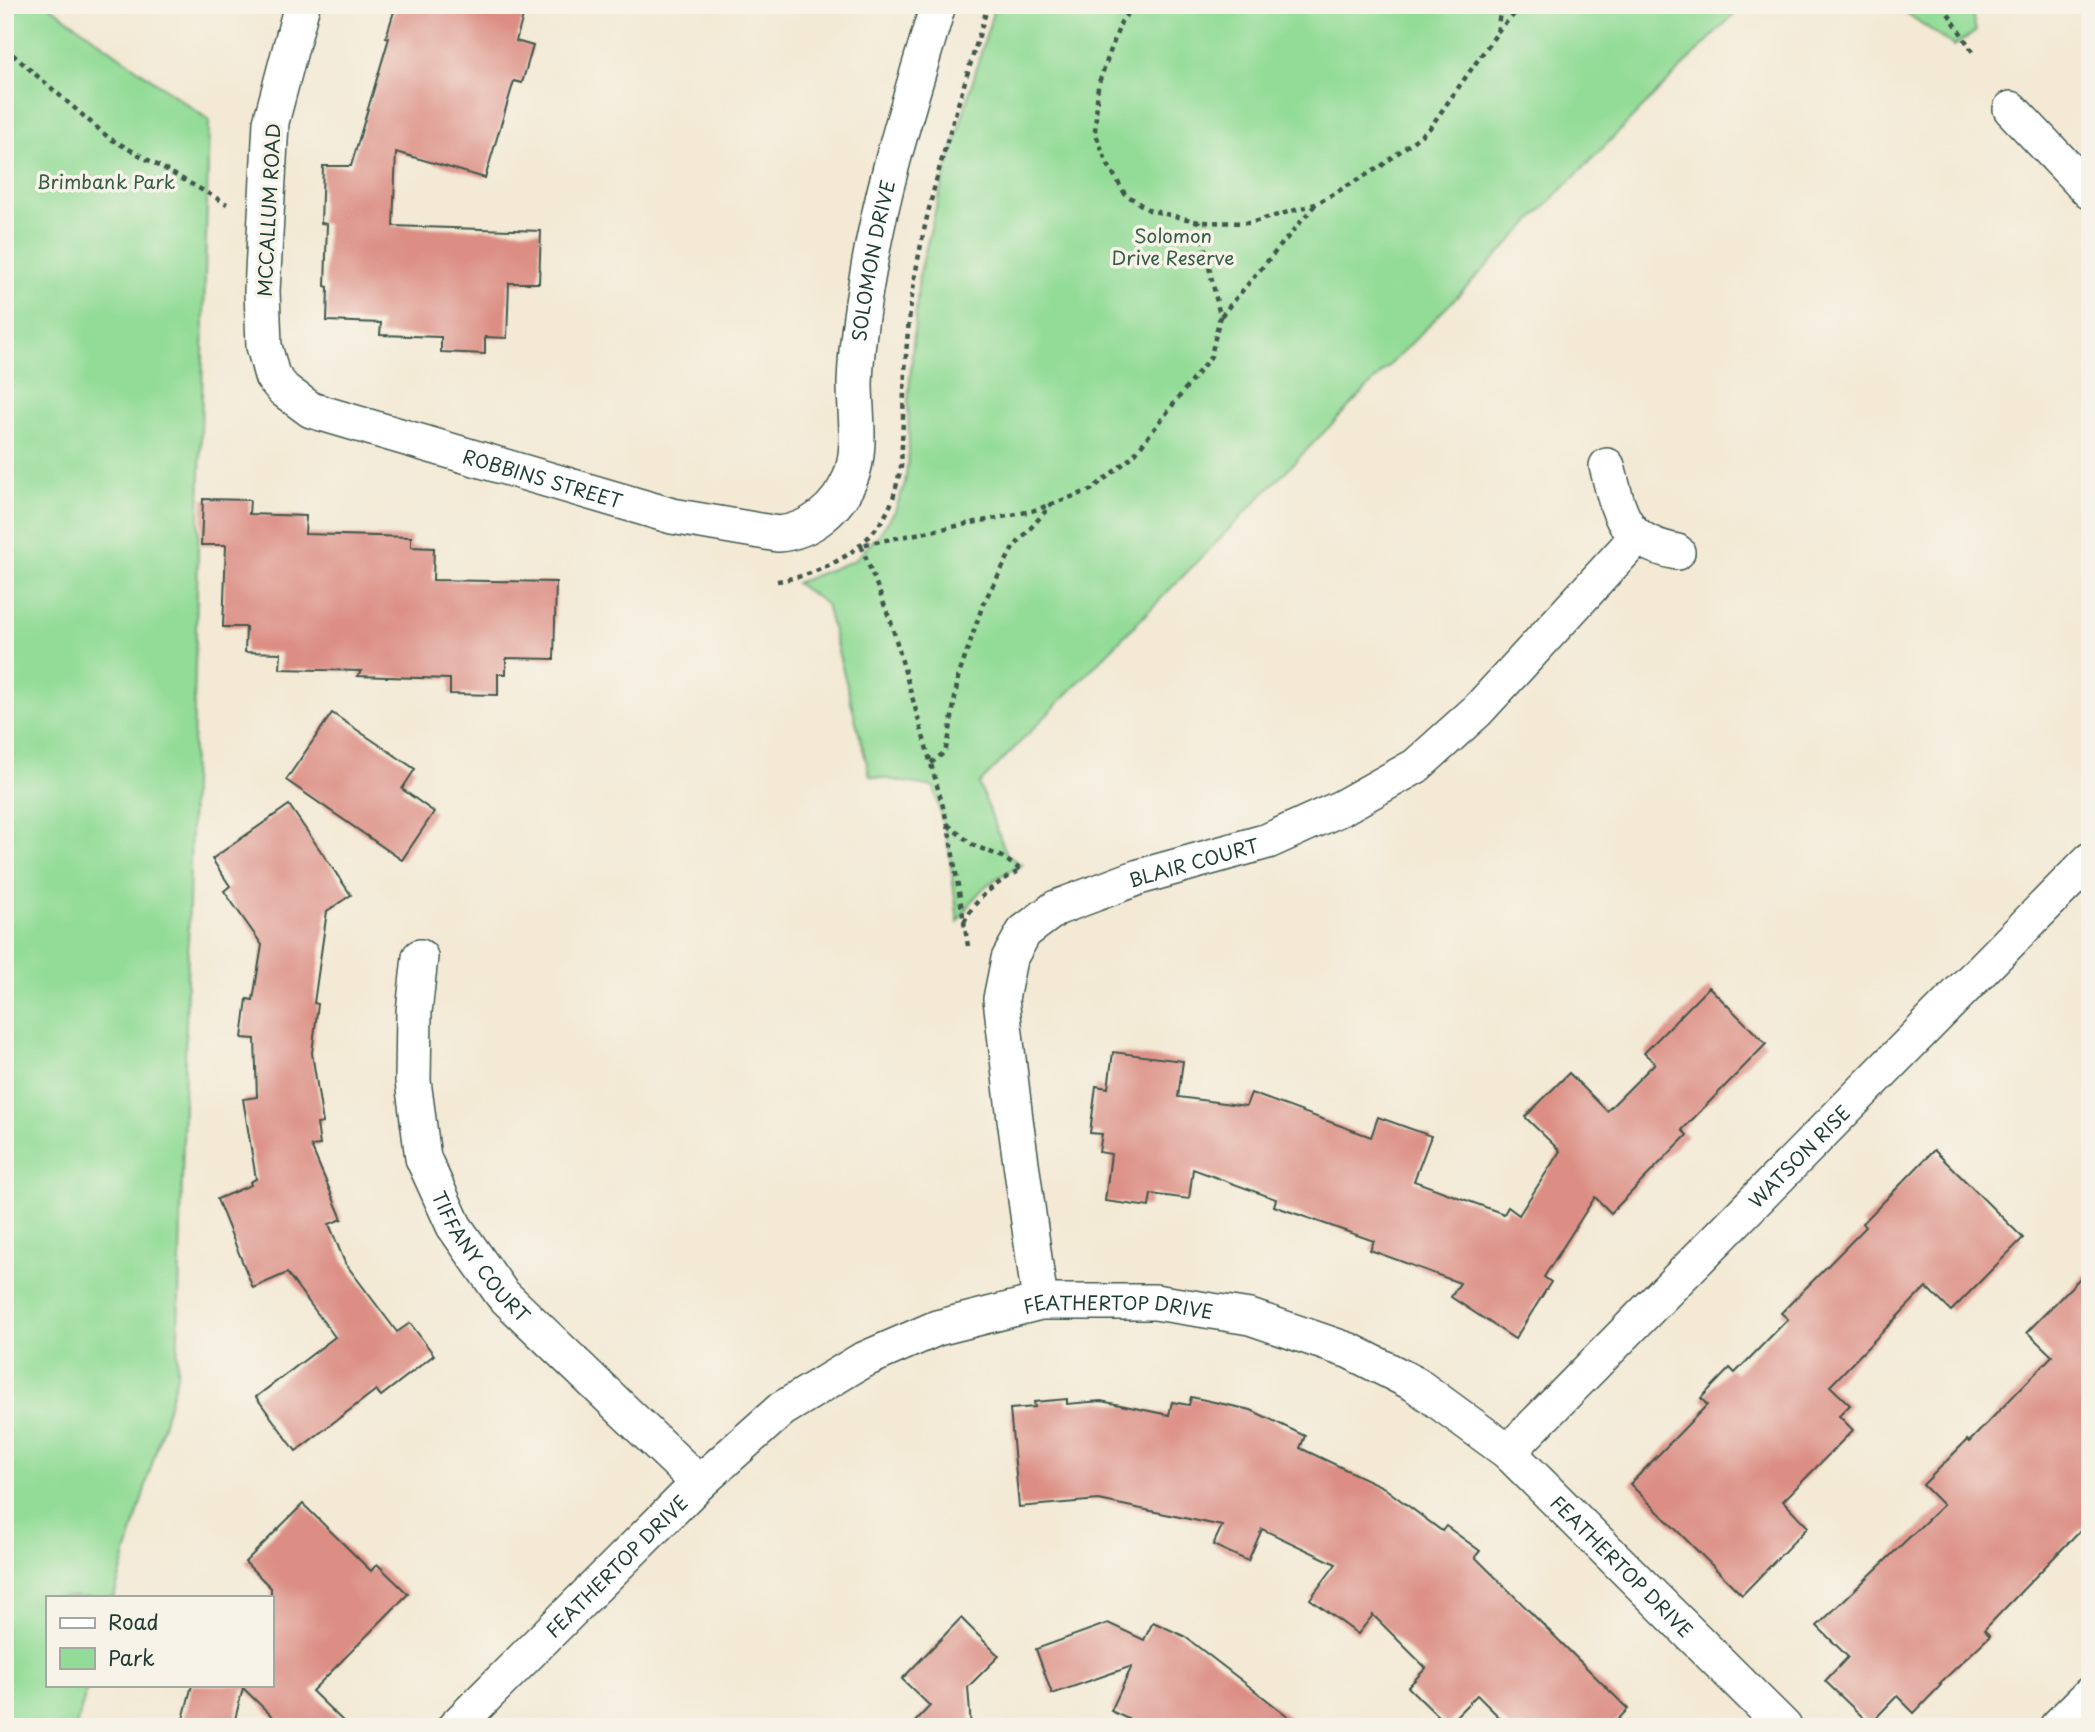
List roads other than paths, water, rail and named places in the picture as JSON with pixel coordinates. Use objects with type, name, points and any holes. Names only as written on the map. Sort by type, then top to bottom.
[{"type":"street","name":"MCCALLUM ROAD","points":[[272,376],[264,346],[262,291],[271,122],[302,5]]},
{"type":"street","name":"SOLOMON DRIVE","points":[[826,514],[851,477],[856,450],[855,381],[867,273],[891,165],[938,5]]},
{"type":"street","points":[[2011,109],[2090,192]]},
{"type":"street","name":"ROBBINS STREET","points":[[272,376],[284,390],[311,410],[672,516],[778,534],[795,533],[826,514]]},
{"type":"street","points":[[1607,466],[1620,517],[1637,537],[1654,547],[1677,552]]},
{"type":"street","name":"BLAIR COURT","points":[[1040,1303],[1001,999],[1009,959],[1024,932],[1056,908],[1115,886],[1268,841],[1341,808],[1416,765],[1477,711],[1637,537]]},
{"type":"street","name":"WATSON RISE","points":[[1508,1452],[2090,860]]},
{"type":"street","name":"TIFFANY COURT","points":[[420,957],[414,1012],[413,1081],[421,1145],[423,1157],[454,1226],[502,1294],[699,1483]]},
{"type":"street","name":"FEATHERTOP DRIVE","points":[[455,1727],[699,1483],[782,1409],[861,1361],[937,1328],[1040,1303],[1155,1302],[1250,1317],[1350,1351],[1415,1384],[1508,1452],[1784,1727]]},
{"type":"street","points":[[2057,1727],[2090,1694]]},
{"type":"park label","name":"Brimbank Park","points":[[106,181]]},
{"type":"park label","name":"Solomon Drive Reserve","points":[[1173,246]]}]
